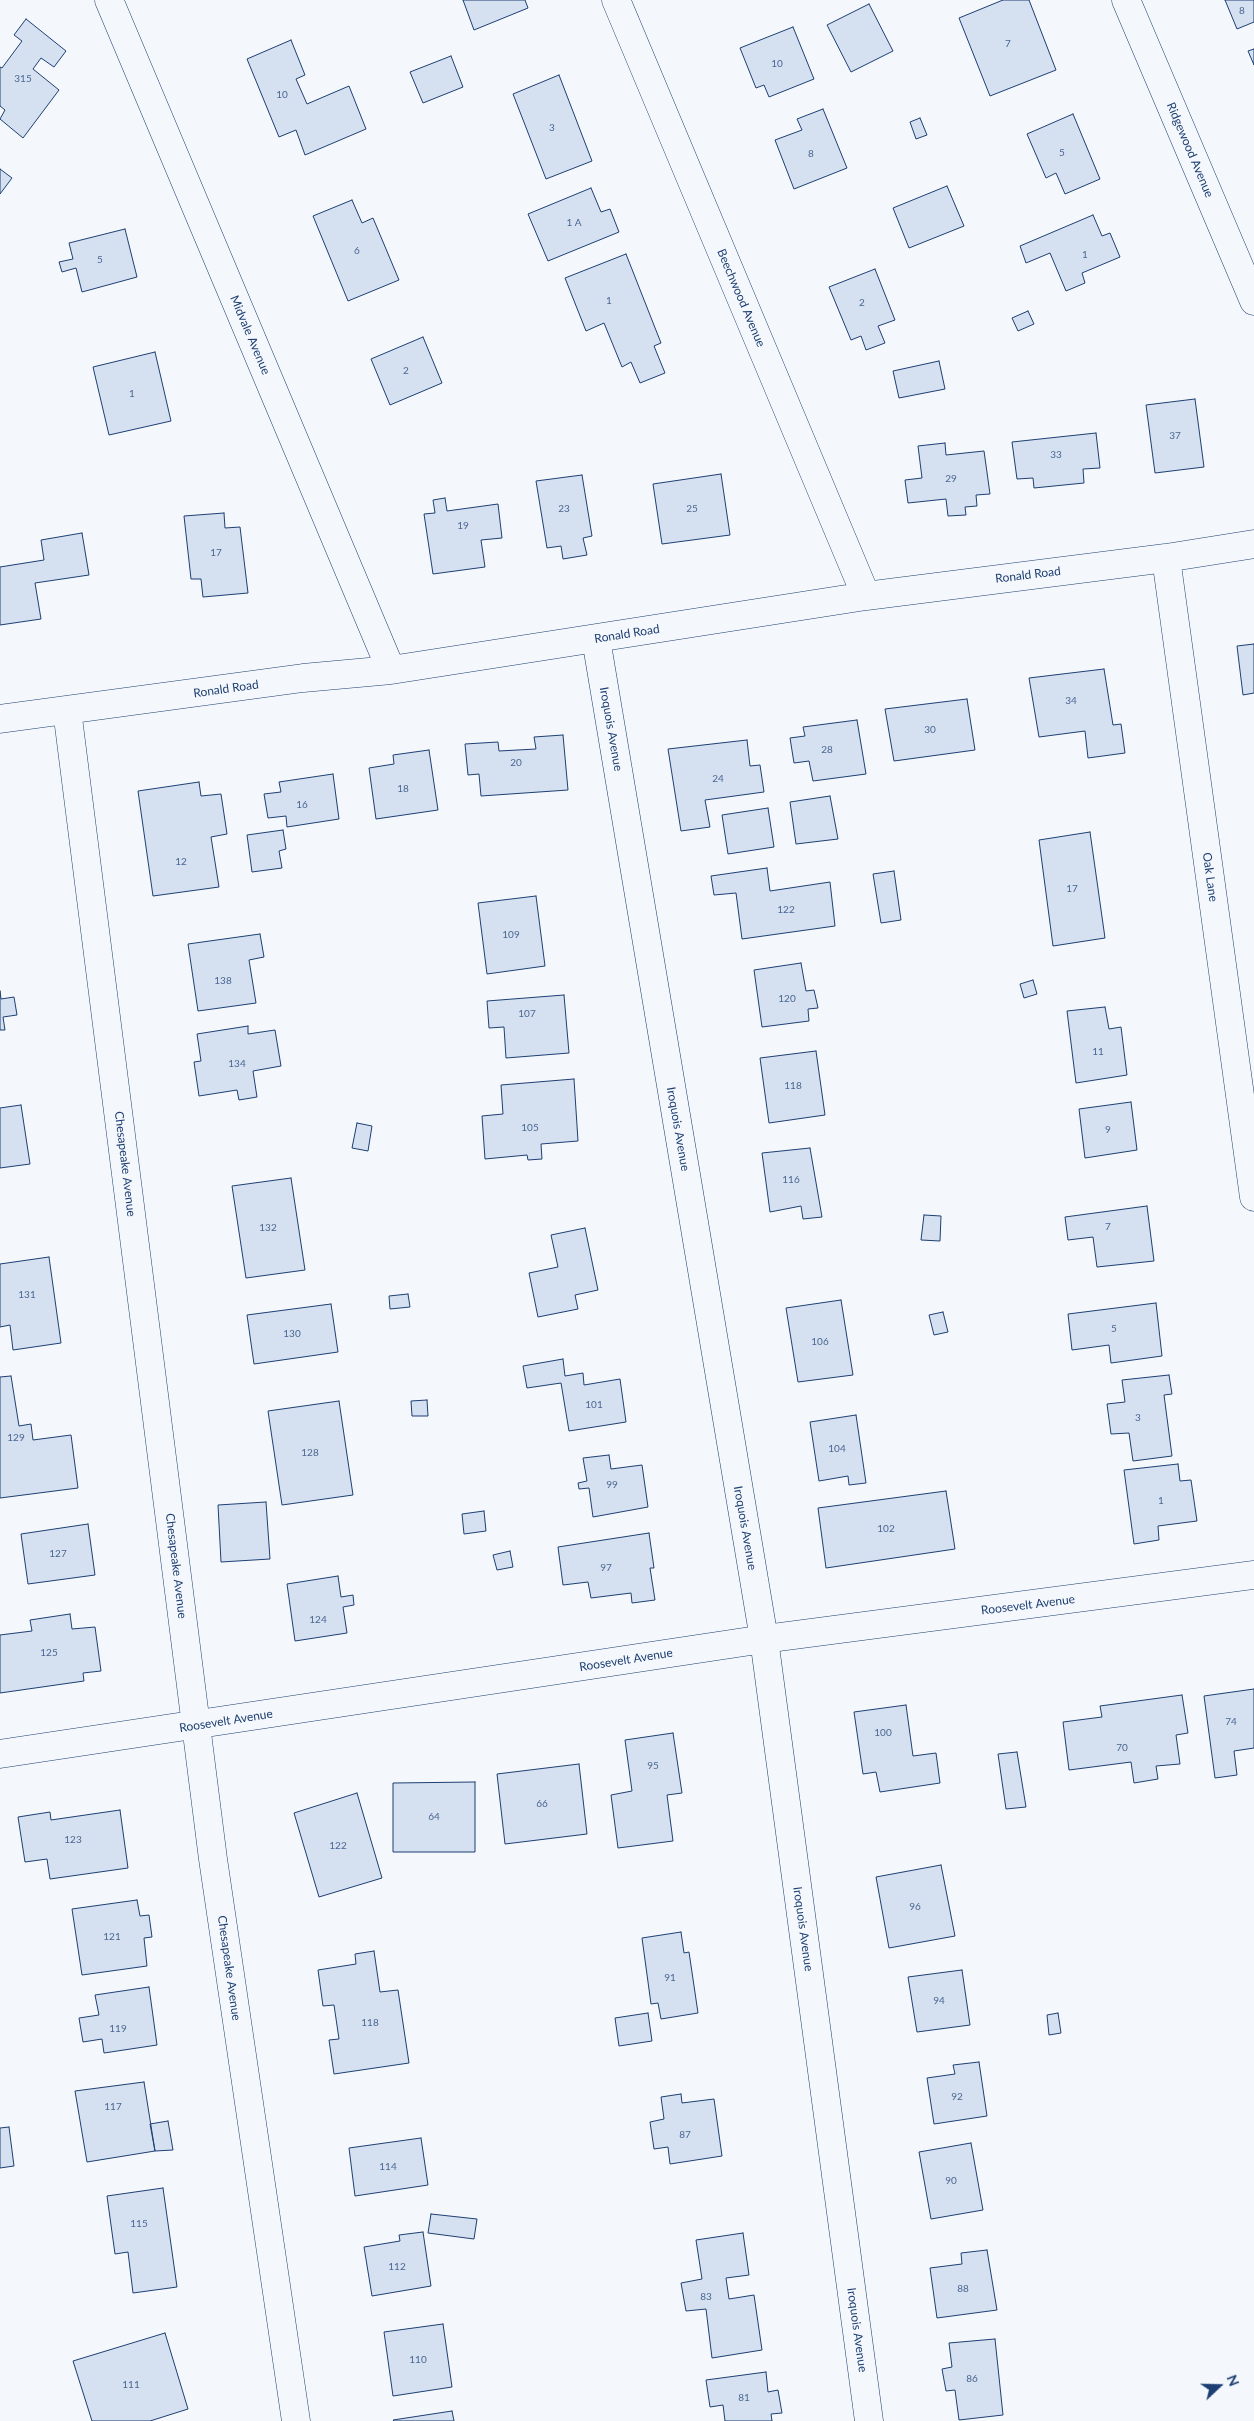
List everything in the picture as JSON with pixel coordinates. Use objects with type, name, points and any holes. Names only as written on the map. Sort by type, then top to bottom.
[{"type":"street","name":"Midvale Avenue","points":[[110,0],[391,670]]},
{"type":"street","name":"Beechwood Avenue","points":[[616,0],[866,596]]},
{"type":"street","name":"Ridgewood Avenue","points":[[1126,0],[1254,301]]},
{"type":"street","name":"Ronald Road","points":[[0,719],[303,678],[391,670],[866,596],[1166,558],[1254,544]]},
{"type":"street","name":"Oak Lane","points":[[1166,558],[1254,1197]]},
{"type":"street","name":"Iroquois Avenue","points":[[596,639],[764,1639],[869,2421]]},
{"type":"street","name":"Chesapeake Avenue","points":[[67,710],[214,1868],[296,2421]]},
{"type":"street","name":"Roosevelt Avenue","points":[[0,1754],[764,1639],[1254,1575]]},
{"type":"building","points":[[463,0],[525,0],[528,8],[474,30]]},
{"type":"building","points":[[1003,0],[1029,0],[1056,70],[990,96],[959,18]]},
{"type":"building","points":[[1225,0],[1254,0],[1254,22],[1237,29]]},
{"type":"building","points":[[869,4],[893,51],[851,72],[827,25]]},
{"type":"building","points":[[26,19],[66,51],[54,67],[41,58],[33,69],[59,90],[23,138],[0,119],[5,110],[0,106],[0,67],[2,68],[22,41],[14,35]]},
{"type":"building","points":[[793,27],[814,79],[769,97],[764,85],[756,88],[740,48]]},
{"type":"building","points":[[291,40],[305,75],[296,79],[307,104],[349,86],[366,129],[305,155],[296,130],[279,137],[247,59]]},
{"type":"building","points":[[1254,49],[1254,65],[1248,51]]},
{"type":"building","points":[[451,56],[463,87],[423,103],[410,72]]},
{"type":"building","points":[[559,75],[592,161],[546,179],[513,94]]},
{"type":"building","points":[[823,109],[847,168],[794,189],[775,140],[802,130],[797,119]]},
{"type":"building","points":[[1073,114],[1100,179],[1065,194],[1056,173],[1046,178],[1027,134]]},
{"type":"building","points":[[920,118],[927,135],[916,139],[910,122]]},
{"type":"building","points":[[0,169],[12,178],[0,194]]},
{"type":"building","points":[[947,186],[964,226],[909,248],[893,208]]},
{"type":"building","points":[[591,188],[601,212],[610,209],[619,232],[548,261],[528,214]]},
{"type":"building","points":[[352,200],[362,223],[373,218],[399,280],[348,301],[313,216]]},
{"type":"building","points":[[1093,215],[1102,236],[1110,233],[1120,257],[1082,273],[1085,283],[1066,291],[1050,253],[1026,263],[1020,246]]},
{"type":"building","points":[[125,229],[137,277],[82,292],[76,268],[62,272],[59,262],[73,259],[69,243]]},
{"type":"building","points":[[626,254],[661,343],[654,346],[665,373],[640,383],[631,362],[622,367],[604,323],[586,331],[565,278]]},
{"type":"building","points":[[875,269],[895,320],[878,326],[885,343],[866,350],[861,336],[851,340],[829,287]]},
{"type":"building","points":[[1028,311],[1034,324],[1018,331],[1012,318]]},
{"type":"building","points":[[423,337],[442,383],[390,405],[371,359]]},
{"type":"building","points":[[155,352],[171,421],[109,435],[93,367]]},
{"type":"building","points":[[939,361],[945,389],[899,398],[893,371]]},
{"type":"building","points":[[1195,399],[1204,467],[1155,473],[1146,405]]},
{"type":"building","points":[[1096,433],[1100,468],[1083,469],[1084,483],[1034,488],[1033,478],[1017,479],[1012,442]]},
{"type":"building","points":[[945,443],[946,455],[984,451],[990,494],[976,495],[977,506],[965,507],[966,515],[948,516],[946,499],[908,503],[905,480],[922,478],[918,446]]},
{"type":"building","points":[[721,474],[730,535],[662,544],[653,484]]},
{"type":"building","points":[[582,475],[592,536],[583,538],[587,555],[563,559],[561,546],[547,548],[536,481]]},
{"type":"building","points":[[445,498],[447,511],[498,504],[502,538],[481,540],[485,567],[433,574],[424,514],[435,513],[433,500]]},
{"type":"building","points":[[224,513],[225,528],[240,527],[248,593],[203,597],[201,579],[191,579],[184,516]]},
{"type":"building","points":[[82,533],[89,575],[35,583],[41,619],[0,625],[0,567],[44,560],[41,540]]},
{"type":"building","points":[[1254,644],[1254,693],[1243,695],[1237,646]]},
{"type":"building","points":[[1104,669],[1113,725],[1121,724],[1125,753],[1088,758],[1085,731],[1039,737],[1029,678]]},
{"type":"building","points":[[967,699],[975,750],[894,761],[885,709]]},
{"type":"building","points":[[857,720],[866,774],[813,781],[809,761],[794,763],[790,738],[805,736],[803,727]]},
{"type":"building","points":[[563,735],[568,790],[481,796],[479,774],[468,775],[465,744],[498,742],[499,751],[536,749],[534,737]]},
{"type":"building","points":[[747,740],[750,766],[760,765],[764,792],[705,800],[710,827],[681,831],[668,749]]},
{"type":"building","points":[[429,750],[438,810],[376,819],[369,768],[394,764],[393,755]]},
{"type":"building","points":[[333,774],[339,819],[287,827],[286,816],[268,818],[264,794],[281,792],[279,782]]},
{"type":"building","points":[[199,782],[201,796],[221,794],[227,834],[211,837],[219,887],[153,896],[138,791]]},
{"type":"building","points":[[830,796],[838,839],[796,844],[790,802]]},
{"type":"building","points":[[768,808],[774,847],[728,854],[722,815]]},
{"type":"building","points":[[283,830],[286,849],[279,851],[282,868],[252,872],[247,835]]},
{"type":"building","points":[[1090,832],[1105,938],[1053,946],[1039,840]]},
{"type":"building","points":[[767,868],[770,891],[830,882],[835,926],[742,939],[736,893],[714,895],[711,876]]},
{"type":"building","points":[[894,871],[901,920],[881,923],[873,874]]},
{"type":"building","points":[[536,896],[545,966],[487,974],[478,903]]},
{"type":"building","points":[[260,934],[264,957],[249,960],[256,1003],[198,1011],[188,944]]},
{"type":"building","points":[[801,963],[806,991],[814,990],[818,1008],[808,1009],[809,1021],[762,1027],[754,970]]},
{"type":"building","points":[[1033,980],[1037,994],[1024,998],[1020,984]]},
{"type":"building","points":[[0,991],[1,999],[14,997],[17,1015],[3,1017],[5,1030],[0,1030]]},
{"type":"building","points":[[564,995],[569,1053],[506,1058],[504,1027],[489,1028],[487,1001]]},
{"type":"building","points":[[1105,1007],[1109,1029],[1121,1027],[1127,1075],[1076,1083],[1067,1011]]},
{"type":"building","points":[[248,1026],[248,1034],[275,1030],[281,1066],[253,1071],[257,1097],[239,1100],[237,1090],[199,1096],[194,1062],[201,1061],[197,1034]]},
{"type":"building","points":[[816,1051],[825,1115],[769,1123],[760,1058]]},
{"type":"building","points":[[574,1079],[578,1141],[541,1144],[542,1159],[528,1160],[527,1155],[485,1159],[482,1116],[503,1114],[501,1085]]},
{"type":"building","points":[[1131,1102],[1137,1150],[1085,1158],[1079,1109]]},
{"type":"building","points":[[21,1105],[30,1164],[0,1168],[0,1108]]},
{"type":"building","points":[[357,1123],[372,1126],[368,1151],[352,1148]]},
{"type":"building","points":[[810,1148],[822,1217],[803,1219],[801,1206],[770,1212],[762,1153]]},
{"type":"building","points":[[291,1178],[305,1270],[246,1278],[232,1186]]},
{"type":"building","points":[[1147,1206],[1154,1261],[1097,1267],[1093,1237],[1068,1240],[1065,1217]]},
{"type":"building","points":[[924,1215],[941,1216],[940,1241],[921,1240]]},
{"type":"building","points":[[585,1228],[598,1290],[575,1295],[578,1309],[538,1317],[529,1273],[558,1267],[551,1235]]},
{"type":"building","points":[[49,1257],[61,1343],[13,1350],[10,1325],[0,1327],[0,1264]]},
{"type":"building","points":[[408,1294],[410,1307],[390,1309],[389,1296]]},
{"type":"building","points":[[841,1300],[853,1375],[798,1382],[786,1308]]},
{"type":"building","points":[[1156,1303],[1162,1356],[1111,1363],[1109,1345],[1072,1350],[1068,1314]]},
{"type":"building","points":[[331,1304],[338,1352],[254,1364],[247,1315]]},
{"type":"building","points":[[943,1312],[948,1332],[934,1335],[929,1315]]},
{"type":"building","points":[[563,1359],[565,1376],[583,1373],[584,1385],[620,1379],[626,1422],[569,1431],[561,1383],[527,1388],[523,1366]]},
{"type":"building","points":[[1169,1375],[1172,1394],[1164,1395],[1172,1456],[1133,1461],[1129,1433],[1111,1434],[1107,1404],[1125,1402],[1122,1380]]},
{"type":"building","points":[[11,1376],[19,1426],[31,1424],[33,1440],[71,1435],[78,1488],[0,1498],[0,1377]]},
{"type":"building","points":[[427,1400],[428,1416],[412,1416],[411,1401]]},
{"type":"building","points":[[339,1401],[353,1495],[282,1505],[268,1411]]},
{"type":"building","points":[[856,1415],[866,1483],[849,1485],[848,1476],[819,1481],[810,1422]]},
{"type":"building","points":[[609,1455],[611,1469],[642,1465],[648,1507],[593,1517],[589,1488],[579,1489],[578,1483],[587,1481],[583,1458]]},
{"type":"building","points":[[1178,1464],[1180,1481],[1191,1480],[1197,1521],[1158,1526],[1159,1540],[1134,1544],[1124,1470]]},
{"type":"building","points":[[946,1491],[955,1549],[826,1568],[818,1508]]},
{"type":"building","points":[[266,1502],[270,1559],[221,1562],[218,1505]]},
{"type":"building","points":[[484,1511],[486,1531],[464,1534],[462,1514]]},
{"type":"building","points":[[88,1524],[95,1575],[28,1584],[21,1534]]},
{"type":"building","points":[[649,1533],[654,1568],[650,1568],[655,1600],[632,1603],[631,1593],[591,1598],[588,1582],[563,1585],[558,1547]]},
{"type":"building","points":[[510,1551],[513,1567],[497,1570],[493,1555]]},
{"type":"building","points":[[338,1576],[341,1597],[353,1595],[354,1605],[343,1607],[347,1633],[295,1641],[287,1584]]},
{"type":"building","points":[[70,1614],[72,1629],[95,1627],[101,1671],[83,1673],[84,1681],[0,1693],[0,1635],[32,1631],[30,1620]]},
{"type":"building","points":[[1254,1689],[1254,1748],[1234,1751],[1237,1775],[1215,1778],[1204,1696]]},
{"type":"building","points":[[1182,1695],[1188,1733],[1176,1735],[1180,1764],[1156,1766],[1158,1779],[1134,1783],[1131,1762],[1069,1770],[1063,1722],[1102,1717],[1100,1706]]},
{"type":"building","points":[[906,1705],[913,1756],[936,1753],[940,1783],[880,1792],[876,1772],[863,1774],[854,1712]]},
{"type":"building","points":[[673,1733],[682,1793],[667,1795],[673,1841],[618,1848],[611,1795],[632,1791],[625,1740]]},
{"type":"building","points":[[1017,1752],[1026,1807],[1006,1809],[998,1754]]},
{"type":"building","points":[[579,1764],[587,1834],[505,1844],[497,1774]]},
{"type":"building","points":[[475,1782],[475,1852],[393,1852],[393,1783]]},
{"type":"building","points":[[357,1793],[382,1878],[319,1897],[294,1813]]},
{"type":"building","points":[[120,1810],[128,1868],[50,1879],[47,1859],[25,1862],[18,1817],[50,1812],[51,1820]]},
{"type":"building","points":[[941,1865],[955,1936],[889,1948],[876,1877]]},
{"type":"building","points":[[137,1900],[140,1916],[149,1915],[152,1937],[144,1938],[147,1966],[82,1975],[72,1909]]},
{"type":"building","points":[[681,1932],[684,1953],[689,1952],[698,2013],[661,2019],[658,2003],[651,2004],[642,1938]]},
{"type":"building","points":[[374,1951],[380,1992],[398,1990],[409,2063],[334,2074],[329,2040],[339,2039],[334,2005],[323,2006],[318,1970],[356,1964],[355,1954]]},
{"type":"building","points":[[962,1970],[970,2025],[917,2032],[908,1977]]},
{"type":"building","points":[[149,1987],[157,2045],[104,2053],[102,2039],[83,2042],[79,2018],[99,2015],[95,1995]]},
{"type":"building","points":[[648,2013],[652,2041],[619,2046],[615,2018]]},
{"type":"building","points":[[1058,2013],[1061,2033],[1049,2035],[1047,2015]]},
{"type":"building","points":[[979,2062],[987,2116],[934,2124],[927,2078],[955,2074],[953,2065]]},
{"type":"building","points":[[144,2082],[155,2151],[87,2162],[75,2091]]},
{"type":"building","points":[[681,2094],[682,2103],[714,2099],[722,2156],[670,2164],[668,2147],[654,2149],[650,2122],[664,2119],[661,2097]]},
{"type":"building","points":[[168,2121],[173,2150],[155,2151],[150,2124]]},
{"type":"building","points":[[9,2127],[14,2166],[0,2168],[0,2128]]},
{"type":"building","points":[[421,2138],[428,2185],[355,2196],[349,2148]]},
{"type":"building","points":[[971,2143],[983,2210],[931,2219],[919,2152]]},
{"type":"building","points":[[163,2188],[177,2287],[133,2293],[128,2252],[115,2254],[107,2196]]},
{"type":"building","points":[[431,2214],[477,2219],[474,2239],[428,2233]]},
{"type":"building","points":[[423,2232],[431,2286],[372,2296],[364,2247],[400,2241],[399,2235]]},
{"type":"building","points":[[743,2233],[749,2275],[726,2278],[729,2299],[754,2295],[762,2350],[712,2358],[706,2309],[686,2311],[681,2283],[702,2279],[696,2240]]},
{"type":"building","points":[[987,2250],[997,2310],[937,2318],[930,2268],[962,2264],[961,2253]]},
{"type":"building","points":[[443,2324],[452,2387],[393,2396],[384,2332]]},
{"type":"building","points":[[165,2333],[188,2409],[150,2421],[92,2421],[73,2361]]},
{"type":"building","points":[[995,2339],[1003,2415],[959,2420],[955,2390],[946,2391],[942,2369],[952,2367],[949,2343]]},
{"type":"building","points":[[766,2372],[768,2392],[778,2390],[782,2413],[771,2414],[772,2421],[725,2421],[723,2405],[710,2407],[706,2380]]},
{"type":"building","points":[[452,2411],[454,2421],[393,2420]]}]
